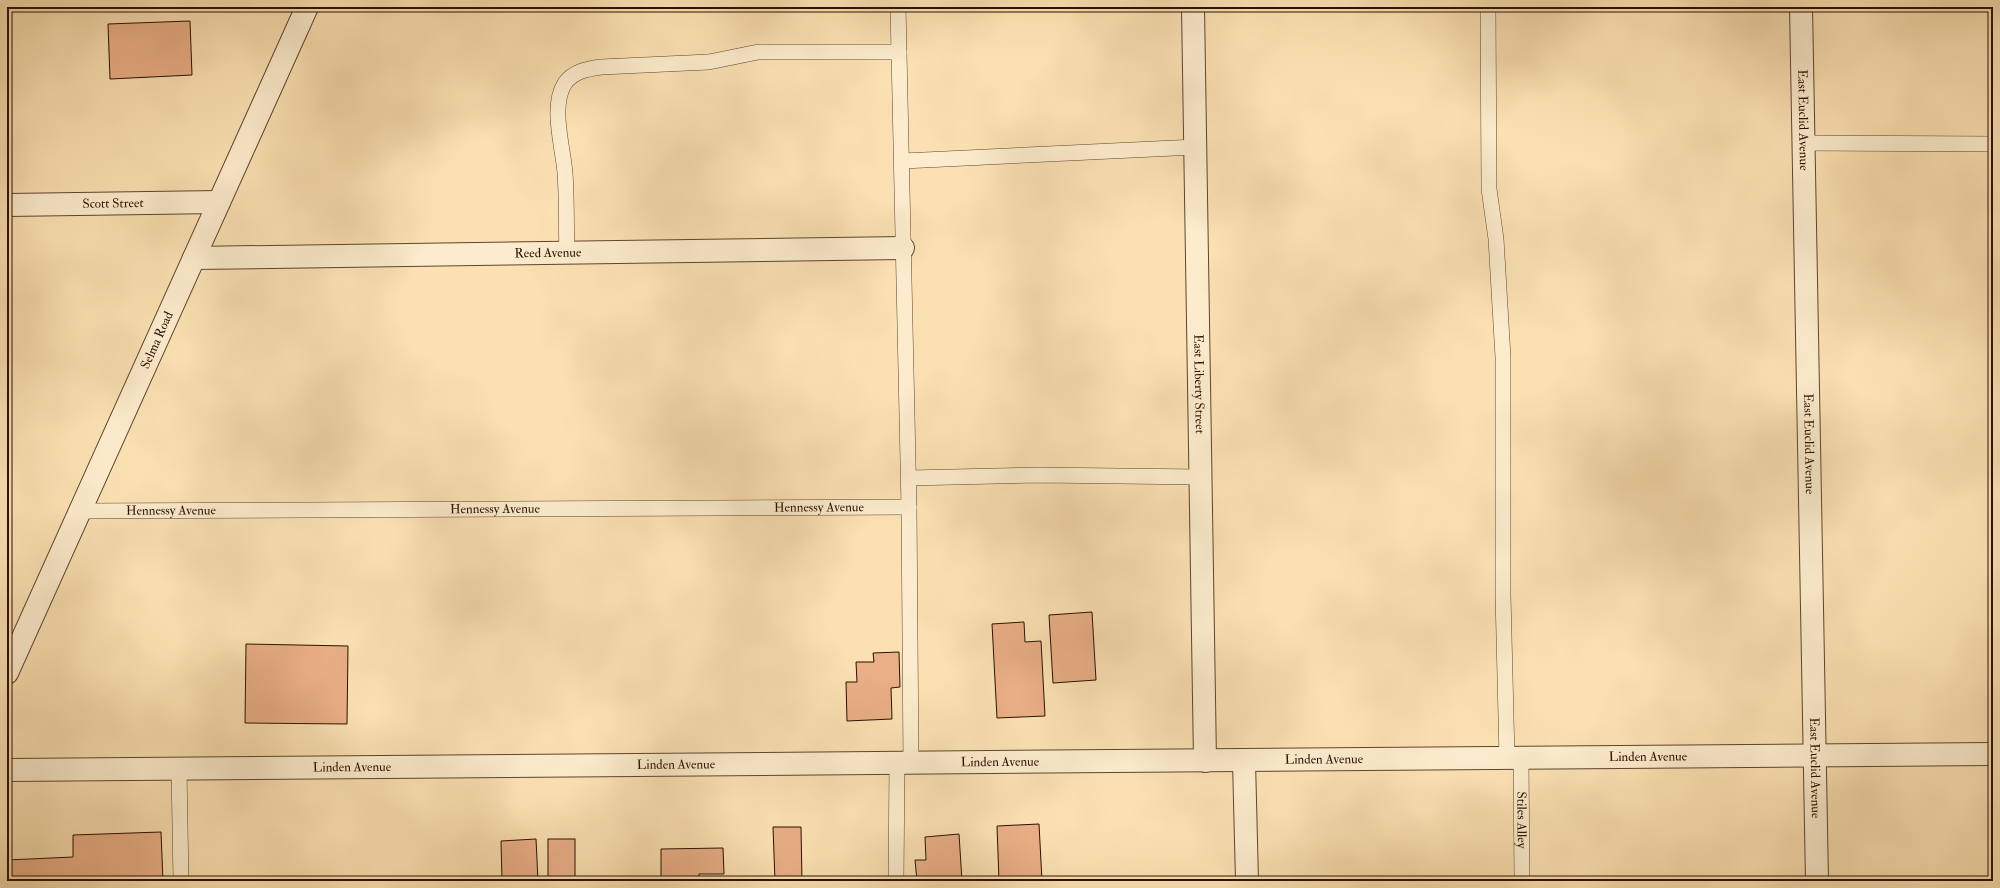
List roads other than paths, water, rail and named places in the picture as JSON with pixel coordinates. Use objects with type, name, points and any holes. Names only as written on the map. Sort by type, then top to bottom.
[{"type":"street","name":"Selma Road","points":[[7,673],[307,7]]},
{"type":"street","name":"East Liberty Street","points":[[1193,7],[1205,761]]},
{"type":"street","name":"East Euclid Avenue","points":[[1801,7],[1816,756],[1817,881]]},
{"type":"street","name":"Scott Street","points":[[7,205],[219,202]]},
{"type":"street","name":"Reed Avenue","points":[[194,258],[903,248]]},
{"type":"street","name":"Linden Avenue","points":[[7,770],[179,770],[1993,754]]},
{"type":"street","points":[[1244,761],[1247,881]]},
{"type":"lane","points":[[896,881],[904,763],[910,507],[903,248],[903,161],[898,52],[898,7]]},
{"type":"lane","name":"Stiles Alley","points":[[1488,7],[1489,189],[1496,239],[1502,357],[1503,595],[1522,881]]},
{"type":"lane","points":[[567,253],[565,174],[558,116],[560,96],[565,83],[572,75],[583,70],[601,68],[709,62],[758,52],[898,52]]},
{"type":"lane","points":[[1804,143],[1993,144]]},
{"type":"lane","points":[[903,161],[1196,148]]},
{"type":"lane","points":[[909,478],[1039,475],[1200,477]]},
{"type":"lane","name":"Hennessy Avenue","points":[[80,511],[910,507]]},
{"type":"lane","points":[[179,770],[181,881]]}]
